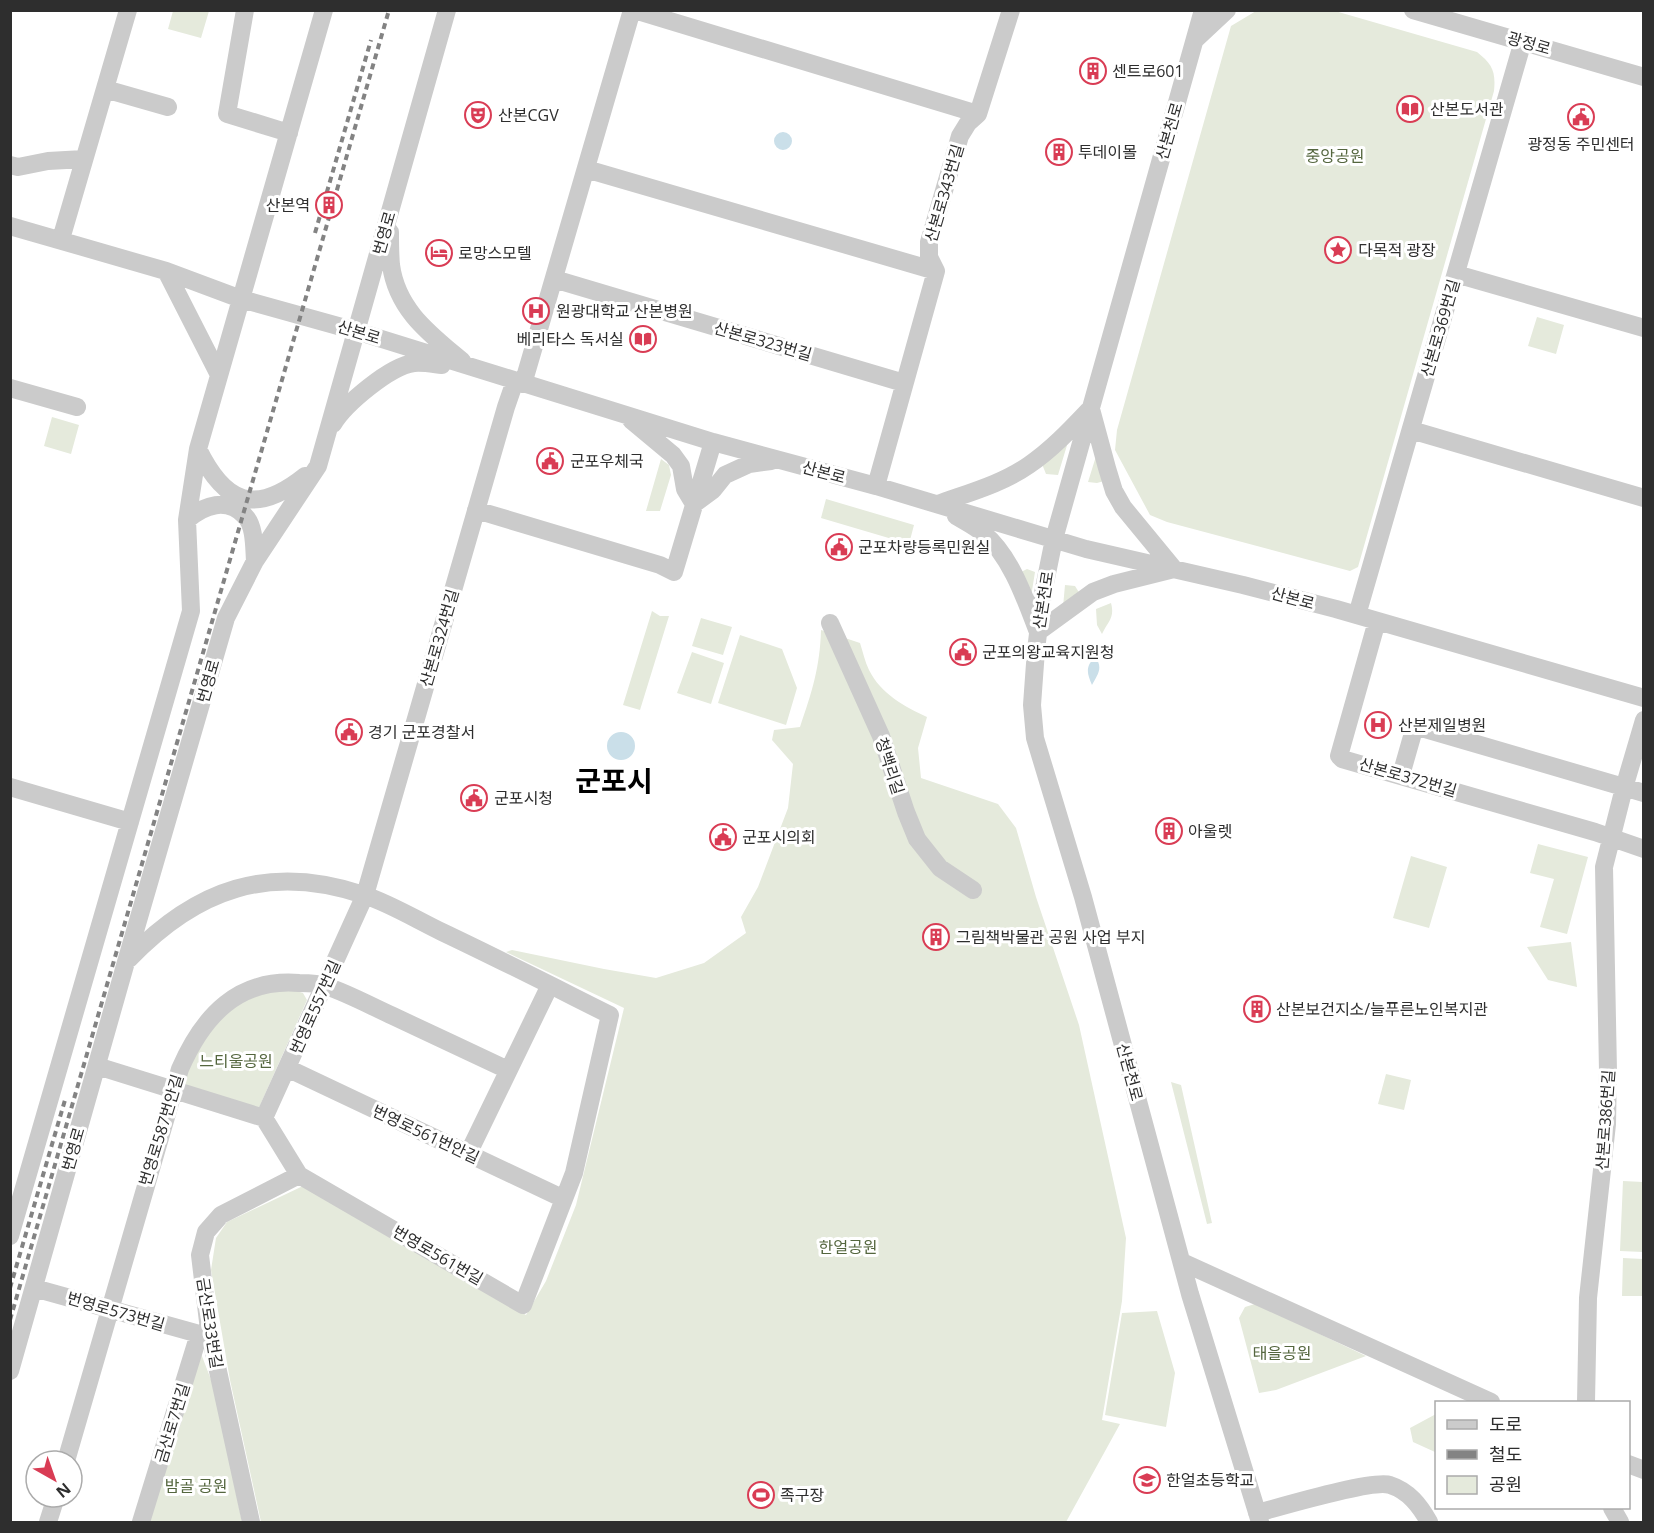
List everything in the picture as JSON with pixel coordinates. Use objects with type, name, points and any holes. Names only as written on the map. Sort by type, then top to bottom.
[{"type":"street","points":[[61,239],[128,10]]},
{"type":"street","points":[[245,10],[227,114],[289,133]]},
{"type":"street","points":[[10,1236],[191,611],[187,520],[198,449],[324,10]]},
{"type":"street","name":"번영로","points":[[10,1371],[226,618],[255,561],[318,466],[447,10]]},
{"type":"street","points":[[519,383],[554,279],[633,10],[978,114]]},
{"type":"street","name":"산본로343번길","points":[[876,486],[936,271],[929,257],[929,242],[960,136],[968,123],[978,114],[1011,10]]},
{"type":"street","points":[[1190,10],[1195,41]]},
{"type":"street","name":"산본천로","points":[[1203,10],[1054,539],[1038,632],[1032,705],[1035,738],[1083,897],[1167,1214],[1259,1518]]},
{"type":"street","points":[[1195,41],[1227,10]]},
{"type":"street","name":"광정로","points":[[1413,10],[1451,15],[1523,41],[1644,76]]},
{"type":"street","name":"산본로369번길","points":[[1357,615],[1523,41]]},
{"type":"street","points":[[105,89],[168,107]]},
{"type":"street","points":[[10,165],[18,167],[48,161],[84,159]]},
{"type":"street","points":[[586,169],[936,271]]},
{"type":"street","points":[[389,217],[391,267],[400,295],[417,323],[467,366]]},
{"type":"street","name":"산본로","points":[[10,226],[166,271],[242,299],[356,331],[713,442],[876,486],[1086,549],[1243,585],[1357,615],[1644,698]]},
{"type":"street","points":[[166,271],[219,375]]},
{"type":"street","points":[[1456,274],[1644,328]]},
{"type":"street","name":"산본로323번길","points":[[554,279],[904,383]]},
{"type":"street","points":[[327,433],[339,414],[356,398],[377,381],[395,371],[412,363],[467,366]]},
{"type":"street","name":"산본로324번길","points":[[365,895],[476,510],[519,383]]},
{"type":"street","points":[[10,388],[77,407]]},
{"type":"street","points":[[938,504],[984,488],[1028,466],[1060,440],[1091,407]]},
{"type":"street","points":[[938,504],[986,535],[1016,577],[1038,632],[1093,592],[1114,584],[1174,569],[1123,507],[1107,468],[1091,407]]},
{"type":"street","points":[[626,415],[674,455],[681,466],[685,489],[694,504]]},
{"type":"street","points":[[1411,430],[1644,498]]},
{"type":"street","points":[[476,510],[660,565],[674,573],[713,442]]},
{"type":"street","points":[[198,449],[208,471],[222,487],[241,500],[262,500],[290,488],[318,466]]},
{"type":"street","points":[[694,504],[713,490],[725,475],[749,464],[777,459]]},
{"type":"street","points":[[187,520],[198,510],[213,505],[230,506],[246,517],[253,535],[255,561]]},
{"type":"street","name":"산본로372번길","points":[[1377,621],[1339,756],[1342,759],[1612,838]]},
{"type":"street","name":"청백리길","points":[[830,623],[881,735],[917,839],[940,868],[973,890]]},
{"type":"street","name":"산본로386번길","points":[[1586,1401],[1588,1298],[1607,1124],[1604,867],[1644,720]]},
{"type":"street","points":[[1401,775],[1415,726],[1644,793]]},
{"type":"street","points":[[10,787],[130,822]]},
{"type":"street","points":[[1612,838],[1644,849]]},
{"type":"street","points":[[126,962],[161,928],[201,902],[250,885],[296,881],[317,883],[365,895],[550,985],[468,1154]]},
{"type":"street","name":"번영로557번길","points":[[264,1118],[365,895]]},
{"type":"street","name":"번영로587번안길","points":[[69,1449],[172,1090],[189,1047],[202,1026],[217,1010],[235,997],[270,983],[325,985],[508,1070]]},
{"type":"street","name":"번영로561번길","points":[[264,1118],[299,1175],[524,1305],[574,1173],[610,1015],[550,985]]},
{"type":"street","points":[[97,1066],[264,1118]]},
{"type":"street","name":"번영로561번안길","points":[[287,1068],[564,1199]]},
{"type":"street","name":"금산로33번길","points":[[251,1522],[204,1332],[200,1255],[206,1232],[222,1215],[299,1175]]},
{"type":"street","points":[[1182,1262],[1489,1401]]},
{"type":"street","name":"번영로573번길","points":[[34,1288],[204,1332]]},
{"type":"street","name":"금산로7번길","points":[[141,1522],[204,1332]]},
{"type":"street","points":[[1630,1464],[1644,1470]]},
{"type":"street","points":[[1259,1518],[1365,1486],[1387,1484],[1406,1492],[1430,1522]]},
{"type":"green space","points":[[173,11],[209,11],[201,38],[168,29]]},
{"type":"green space","name":"중앙공원","points":[[1256,11],[1335,11],[1477,52],[1489,64],[1494,78],[1494,91],[1358,567],[1350,571],[1167,522],[1150,515],[1115,450],[1117,430],[1231,26]]},
{"type":"green space","points":[[1537,317],[1564,325],[1556,354],[1528,346]]},
{"type":"green space","points":[[52,417],[79,425],[71,454],[44,446]]},
{"type":"green space","points":[[1068,442],[1058,475],[1046,474],[1042,464]]},
{"type":"green space","points":[[1097,453],[1104,481],[1088,482]]},
{"type":"green space","points":[[661,459],[669,465],[671,475],[660,511],[646,511]]},
{"type":"green space","points":[[826,499],[914,525],[909,544],[821,518]]},
{"type":"green space","points":[[1027,569],[1035,572],[1031,597],[1019,573]]},
{"type":"green space","points":[[1065,585],[1075,586],[1080,594],[1063,607]]},
{"type":"green space","points":[[1111,603],[1111,616],[1102,634],[1097,625],[1096,609]]},
{"type":"green space","points":[[652,611],[660,616],[669,616],[640,710],[623,705]]},
{"type":"green space","points":[[701,618],[732,627],[723,655],[692,646]]},
{"type":"green space","name":"한얼공원","points":[[821,630],[860,643],[869,670],[880,686],[902,704],[927,717],[918,748],[921,778],[998,804],[1016,828],[1036,897],[1079,1025],[1126,1238],[1122,1301],[1102,1420],[1120,1424],[1066,1522],[261,1522],[230,1380],[211,1270],[216,1238],[227,1222],[303,1186],[526,1315],[546,1281],[576,1205],[624,1008],[506,952],[512,950],[656,978],[704,963],[746,933],[741,917],[758,887],[788,808],[793,764],[772,740],[774,730],[800,727],[815,679]]},
{"type":"green space","points":[[740,635],[782,649],[797,688],[786,725],[718,703]]},
{"type":"green space","points":[[692,652],[724,663],[711,704],[677,693]]},
{"type":"green space","points":[[1538,844],[1588,857],[1567,934],[1540,927],[1554,879],[1530,873]]},
{"type":"green space","points":[[1411,856],[1447,867],[1429,928],[1393,918]]},
{"type":"green space","points":[[1571,942],[1577,987],[1548,980],[1527,947]]},
{"type":"green space","name":"느티울공원","points":[[287,988],[303,993],[307,1000],[257,1112],[182,1088],[191,1053],[218,1017],[255,994]]},
{"type":"green space","points":[[1386,1074],[1411,1080],[1404,1110],[1378,1104]]},
{"type":"green space","points":[[1171,1082],[1181,1085],[1212,1223],[1207,1224]]},
{"type":"green space","points":[[1623,1181],[1643,1182],[1643,1252],[1620,1251]]},
{"type":"green space","points":[[1623,1258],[1643,1259],[1643,1296],[1622,1296]]},
{"type":"green space","name":"태을공원","points":[[1255,1304],[1366,1356],[1276,1390],[1259,1393],[1239,1318],[1245,1307]]},
{"type":"green space","points":[[1157,1311],[1175,1373],[1166,1427],[1105,1415],[1122,1313]]},
{"type":"green space","name":"밤골 공원","points":[[200,1351],[215,1390],[242,1522],[145,1522]]},
{"type":"green space","points":[[1435,1415],[1435,1452],[1413,1442],[1410,1428]]},
{"type":"water","points":[[779,132],[787,132],[792,137],[790,148],[779,150],[774,145],[774,137]]},
{"type":"water","points":[[1095,657],[1099,668],[1092,685],[1088,670]]},
{"type":"water","points":[[621,732],[631,736],[635,746],[631,756],[621,760],[611,756],[607,746],[611,736]]},
{"type":"railway","points":[[10,1320],[389,10]]},
{"type":"railway","points":[[315,233],[371,40]]},
{"type":"railway","points":[[10,1288],[65,1100]]},
{"type":"place","name":"센트로601","points":[[1093,71]]},
{"type":"place","name":"산본도서관","points":[[1410,109]]},
{"type":"place","name":"산본CGV","points":[[478,115]]},
{"type":"place","name":"광정동 주민센터","points":[[1581,117]]},
{"type":"place","name":"투데이몰","points":[[1059,152]]},
{"type":"place","name":"산본역","points":[[329,205]]},
{"type":"place","name":"다목적 광장","points":[[1338,250]]},
{"type":"place","name":"로망스모텔","points":[[439,253]]},
{"type":"place","name":"원광대학교 산본병원","points":[[536,311]]},
{"type":"place","name":"베리타스 독서실","points":[[643,339]]},
{"type":"place","name":"군포우체국","points":[[550,461]]},
{"type":"place","name":"군포차량등록민원실","points":[[839,547]]},
{"type":"place","name":"군포의왕교육지원청","points":[[963,652]]},
{"type":"place","name":"산본제일병원","points":[[1378,725]]},
{"type":"place","name":"경기 군포경찰서","points":[[349,732]]},
{"type":"place","name":"군포시청","points":[[474,798]]},
{"type":"place","name":"아울렛","points":[[1169,831]]},
{"type":"place","name":"군포시의회","points":[[723,837]]},
{"type":"place","name":"그림책박물관 공원 사업 부지","points":[[936,937]]},
{"type":"place","name":"산본보건지소/늘푸른노인복지관","points":[[1257,1009]]},
{"type":"place","name":"한얼초등학교","points":[[1147,1480]]},
{"type":"place","name":"족구장","points":[[761,1495]]},
{"type":"district","name":"군포시","points":[[614,780]]}]
